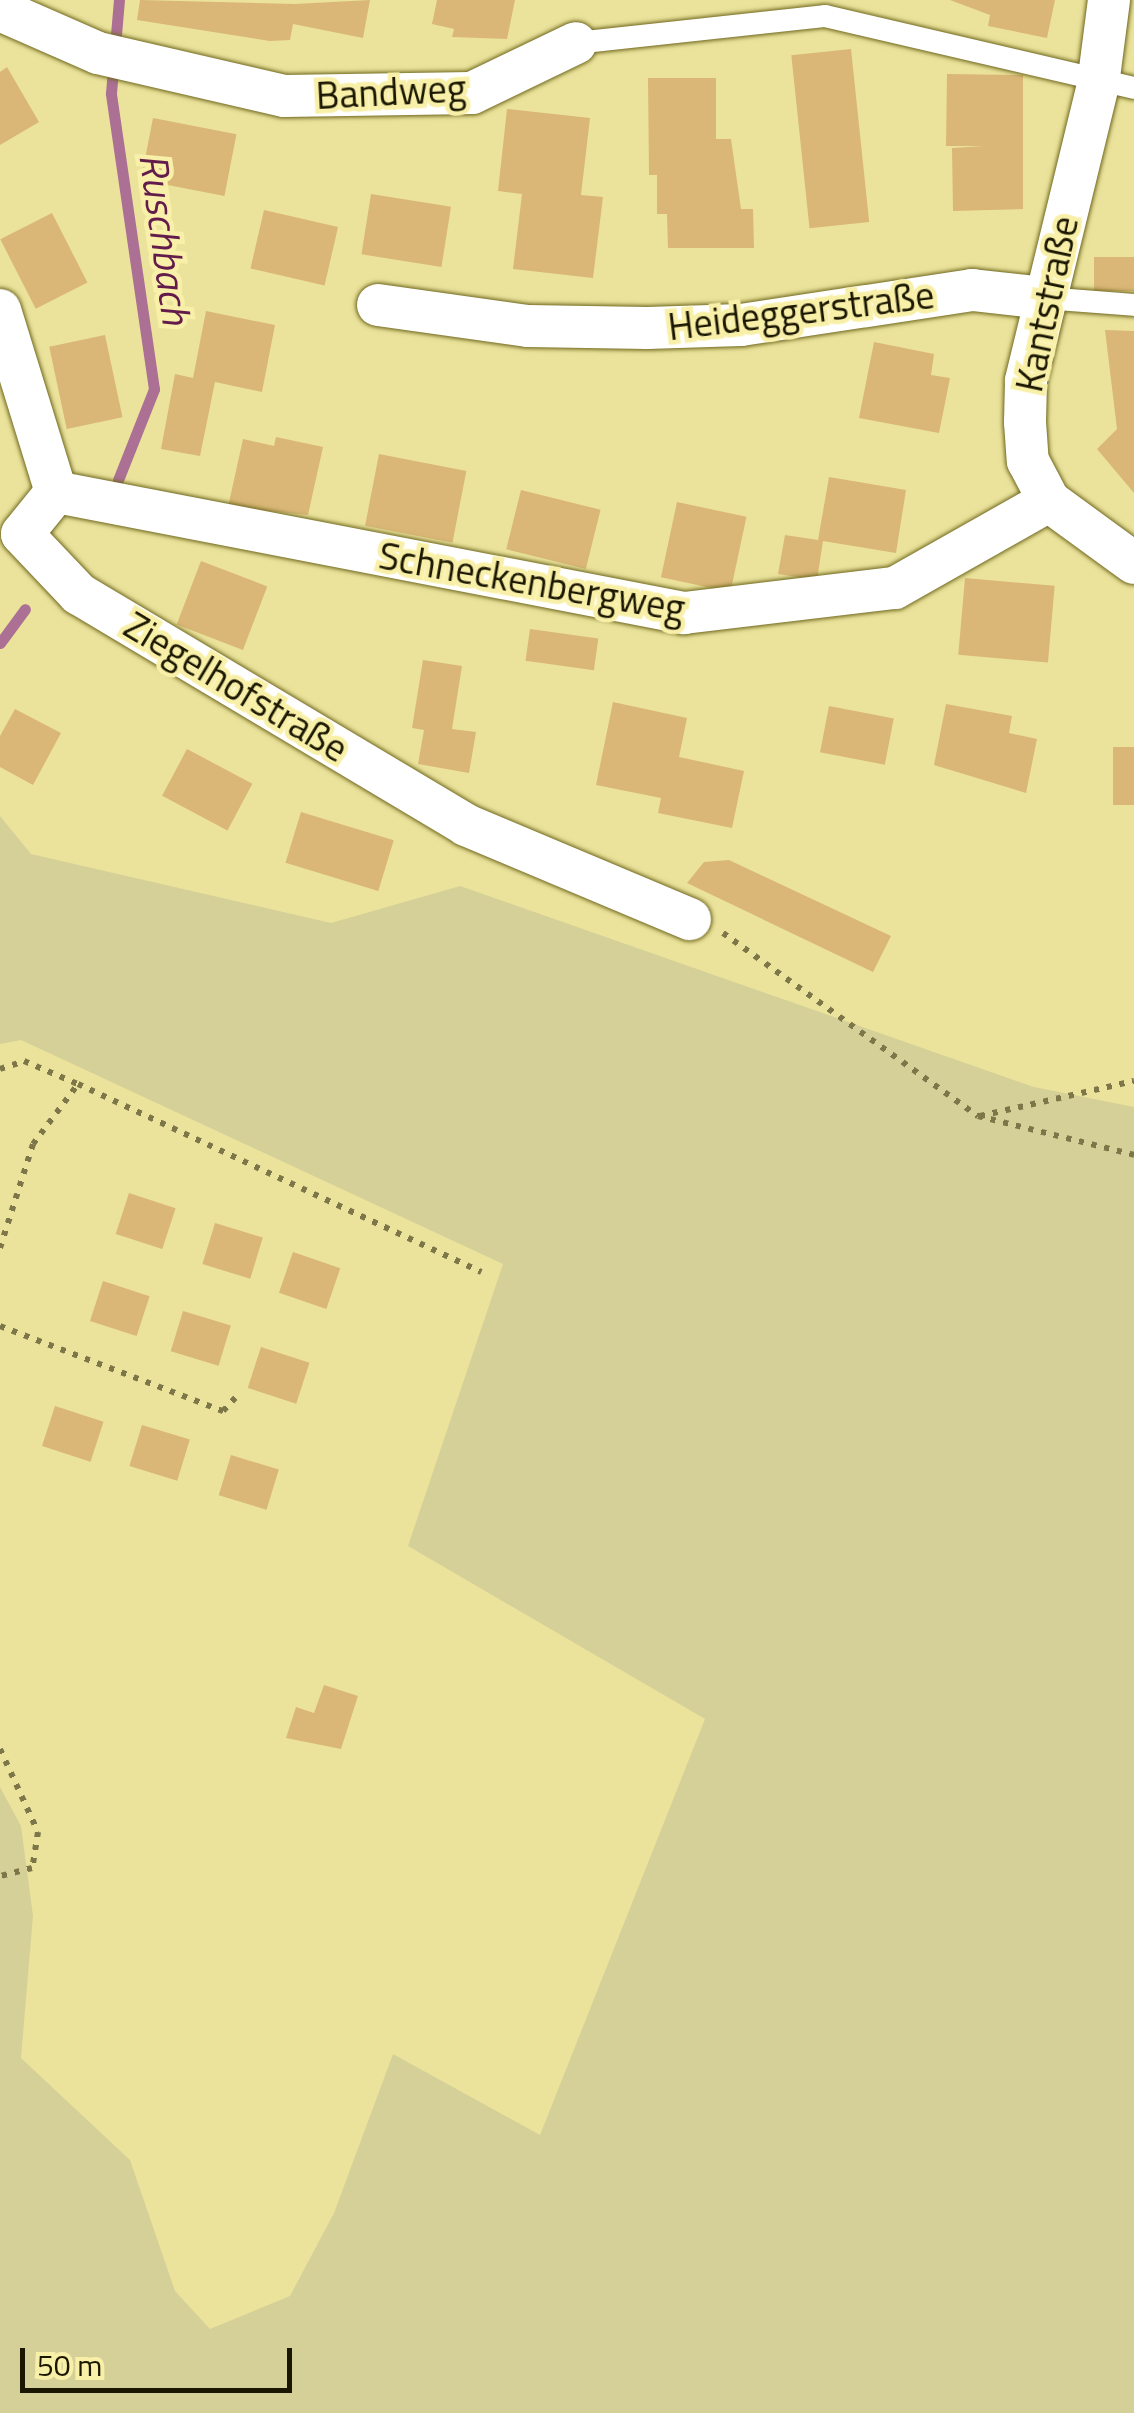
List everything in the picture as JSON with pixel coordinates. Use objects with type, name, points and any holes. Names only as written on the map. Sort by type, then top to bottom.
[{"type":"street","name":"Kantstraße","points":[[1109,0],[1116,87],[1044,298],[1025,422],[1028,461],[1049,501],[1134,563]]},
{"type":"street","name":"Bandweg","points":[[0,10],[98,52],[284,96],[472,93],[576,43]]},
{"type":"street","name":"Heideggerstraße","points":[[378,305],[528,326],[647,328],[742,325],[972,290],[1044,298]]},
{"type":"street","points":[[0,310],[56,492]]},
{"type":"street","name":"Schneckenbergweg","points":[[56,492],[684,613],[896,588],[1049,501]]},
{"type":"street","name":"Ziegelhofstraße","points":[[56,492],[11,530],[79,594],[466,825],[690,919]]},
{"type":"lane","name":"Bandweg","points":[[576,43],[825,16],[1116,87]]},
{"type":"lane","points":[[1044,298],[1134,305]]},
{"type":"path","points":[[690,919],[730,936],[978,1116],[1134,1155]]},
{"type":"path","points":[[0,1069],[24,1061],[482,1272]]},
{"type":"path","points":[[978,1116],[1134,1081]]},
{"type":"path","points":[[0,1248],[33,1144],[78,1084]]},
{"type":"path","points":[[0,1326],[223,1410],[238,1395]]},
{"type":"path","points":[[0,1750],[38,1832],[32,1868],[0,1876]]},
{"type":"shaded area","points":[[0,816],[31,854],[331,923],[460,886],[1034,1087],[1134,1107],[1134,2413],[0,2413],[0,1787],[21,1826],[33,1916],[21,2058],[130,2160],[175,2291],[210,2329],[290,2296],[334,2213],[393,2054],[540,2135],[705,1719],[408,1546],[503,1264],[21,1040],[0,1044]]},
{"type":"building","points":[[140,0],[295,4],[370,0],[363,38],[293,24],[290,40],[270,41],[137,20]]},
{"type":"building","points":[[437,0],[515,0],[507,39],[452,37],[454,29],[432,24]]},
{"type":"building","points":[[950,0],[1055,0],[1047,38],[988,26],[990,15]]},
{"type":"building","points":[[851,49],[869,222],[810,228],[791,55]]},
{"type":"building","points":[[7,67],[39,122],[0,145],[0,72]]},
{"type":"building","points":[[947,74],[1023,75],[1023,209],[953,211],[952,148],[984,146],[946,146]]},
{"type":"building","points":[[648,78],[716,78],[716,139],[731,139],[741,209],[753,209],[754,248],[668,248],[667,214],[657,214],[657,175],[649,175]]},
{"type":"building","points":[[507,109],[590,118],[581,195],[603,197],[593,278],[513,269],[522,194],[498,191]]},
{"type":"building","points":[[153,118],[236,134],[224,196],[141,180]]},
{"type":"building","points":[[371,194],[451,207],[441,267],[361,254]]},
{"type":"building","points":[[264,210],[338,227],[325,286],[251,268]]},
{"type":"building","points":[[52,213],[87,282],[36,309],[0,239]]},
{"type":"building","points":[[1094,257],[1134,257],[1134,291],[1094,291]]},
{"type":"building","points":[[206,311],[275,325],[262,392],[215,382],[200,456],[161,449],[175,374],[193,378]]},
{"type":"building","points":[[1105,330],[1134,331],[1134,493],[1097,449],[1117,429]]},
{"type":"building","points":[[105,335],[122,417],[67,429],[49,347]]},
{"type":"building","points":[[874,342],[934,354],[931,375],[950,378],[939,433],[859,418]]},
{"type":"building","points":[[276,437],[323,447],[308,515],[228,507],[243,439],[274,446]]},
{"type":"building","points":[[379,454],[466,471],[452,543],[365,526]]},
{"type":"building","points":[[829,477],[906,490],[896,553],[823,541],[817,580],[778,574],[785,535],[818,540]]},
{"type":"building","points":[[521,490],[601,510],[586,569],[506,549]]},
{"type":"building","points":[[677,502],[746,517],[730,592],[661,577]]},
{"type":"building","points":[[201,561],[267,586],[243,650],[177,624]]},
{"type":"building","points":[[965,578],[1055,586],[1048,663],[958,655]]},
{"type":"building","points":[[530,629],[598,639],[594,670],[526,661]]},
{"type":"building","points":[[423,660],[462,666],[452,729],[476,732],[469,773],[418,764],[424,730],[412,728]]},
{"type":"building","points":[[613,702],[687,718],[679,757],[744,771],[732,828],[658,813],[661,798],[596,785]]},
{"type":"building","points":[[946,704],[1012,716],[1009,733],[1037,739],[1026,793],[934,765]]},
{"type":"building","points":[[829,706],[894,719],[885,765],[820,752]]},
{"type":"building","points":[[15,709],[61,733],[33,785],[0,767],[0,736]]},
{"type":"building","points":[[1113,747],[1134,747],[1134,805],[1113,805]]},
{"type":"building","points":[[187,749],[252,784],[227,831],[162,796]]},
{"type":"building","points":[[301,812],[394,840],[378,891],[286,863]]},
{"type":"building","points":[[729,860],[891,936],[873,972],[687,883],[704,862]]},
{"type":"building","points":[[129,1193],[176,1208],[162,1249],[116,1234]]},
{"type":"building","points":[[215,1223],[263,1238],[250,1279],[202,1264]]},
{"type":"building","points":[[293,1252],[340,1268],[326,1309],[279,1293]]},
{"type":"building","points":[[103,1281],[150,1296],[137,1336],[90,1321]]},
{"type":"building","points":[[183,1311],[231,1326],[219,1366],[171,1351]]},
{"type":"building","points":[[261,1347],[310,1363],[296,1404],[248,1388]]},
{"type":"building","points":[[55,1406],[104,1422],[91,1462],[42,1446]]},
{"type":"building","points":[[142,1425],[190,1440],[177,1481],[129,1466]]},
{"type":"building","points":[[231,1455],[279,1470],[267,1510],[219,1495]]},
{"type":"building","points":[[324,1685],[358,1696],[341,1749],[286,1738],[296,1707],[314,1713]]},
{"type":"waterway","name":"Ruschbach","points":[[118,480],[154,389],[111,93],[119,0]]},
{"type":"waterway","name":"Ruschbach","points":[[0,643],[25,609]]}]
